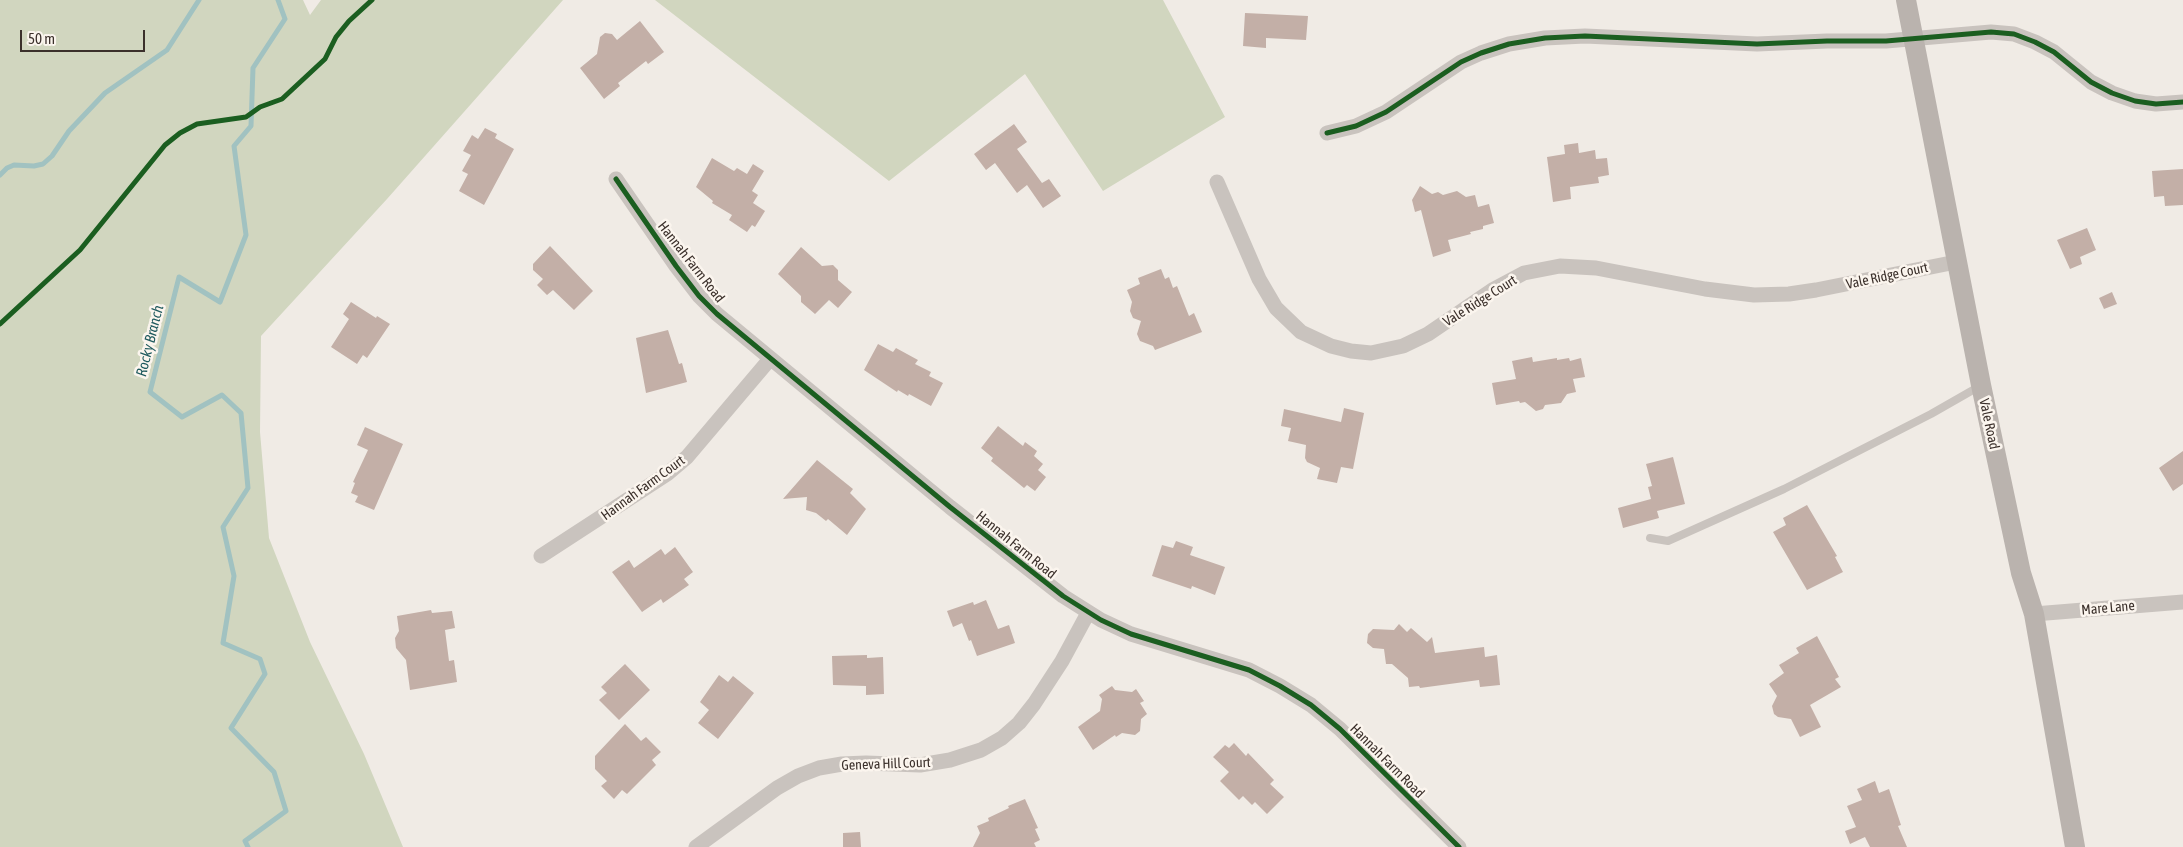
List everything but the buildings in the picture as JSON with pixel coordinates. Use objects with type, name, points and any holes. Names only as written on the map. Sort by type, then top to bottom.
[{"type":"main road","name":"Vale Road","points":[[1906,0],[1981,384],[2021,573],[2034,614],[2075,847]]},
{"type":"street","points":[[1327,133],[1356,126],[1386,112],[1461,62],[1481,52],[1509,44],[1545,38],[1585,36],[1757,44],[1914,39],[1991,32],[2014,34],[2054,52],[2092,82],[2112,93],[2135,101],[2156,104],[2183,102]]},
{"type":"street","name":"Hannah Farm Road","points":[[616,179],[676,266],[699,296],[717,314],[950,506],[1063,596],[1088,613],[1131,634],[1249,670],[1280,686],[1311,706],[1340,729],[1459,847]]},
{"type":"street","name":"Vale Ridge Court","points":[[1217,182],[1259,279],[1276,308],[1301,332],[1330,346],[1351,351],[1371,353],[1403,346],[1428,334],[1494,289],[1524,273],[1560,266],[1596,268],[1705,289],[1754,296],[1816,290],[1956,262]]},
{"type":"street","name":"Hannah Farm Court","points":[[541,556],[667,474],[693,450],[770,359]]},
{"type":"street","name":"Mare Lane","points":[[2034,614],[2183,602]]},
{"type":"street","name":"Geneva Hill Court","points":[[696,847],[777,788],[798,776],[819,768],[842,764],[866,763],[920,765],[950,760],[988,746],[1019,723],[1034,704],[1062,661],[1088,613]]},
{"type":"lane","points":[[1650,538],[1668,541],[1784,490],[1931,414],[1981,384]]},
{"type":"green space","points":[[0,0],[303,0],[310,15],[321,0],[563,0],[387,199],[261,336],[260,432],[269,538],[310,642],[364,754],[403,847],[0,847]]},
{"type":"green space","points":[[655,0],[1163,0],[1225,117],[1103,191],[1025,74],[889,181]]},
{"type":"waterway","points":[[0,175],[7,168],[14,165],[34,166],[43,164],[52,156],[69,131],[105,93],[167,50],[199,0]]},
{"type":"waterway","name":"Rocky Branch","points":[[248,847],[245,841],[286,811],[274,772],[231,728],[265,674],[260,659],[223,643],[234,576],[223,527],[248,488],[241,413],[222,395],[182,417],[150,392],[179,277],[220,302],[246,235],[234,146],[251,126],[253,68],[285,19],[278,0]]},
{"type":"cycle path","points":[[0,324],[80,250],[165,145],[180,133],[197,124],[246,117],[260,107],[282,99],[325,59],[336,37],[349,21],[372,0]]},
{"type":"cycle path","points":[[1327,133],[1356,126],[1386,112],[1461,62],[1481,53],[1509,44],[1545,38],[1585,36],[1757,44],[1886,41],[1991,32],[2014,34],[2054,52],[2091,82],[2112,93],[2135,101],[2156,104],[2183,102]]},
{"type":"cycle path","points":[[616,179],[676,266],[699,296],[717,314],[950,507],[1063,596],[1101,620],[1131,634],[1249,670],[1311,705],[1340,729],[1459,847]]}]
